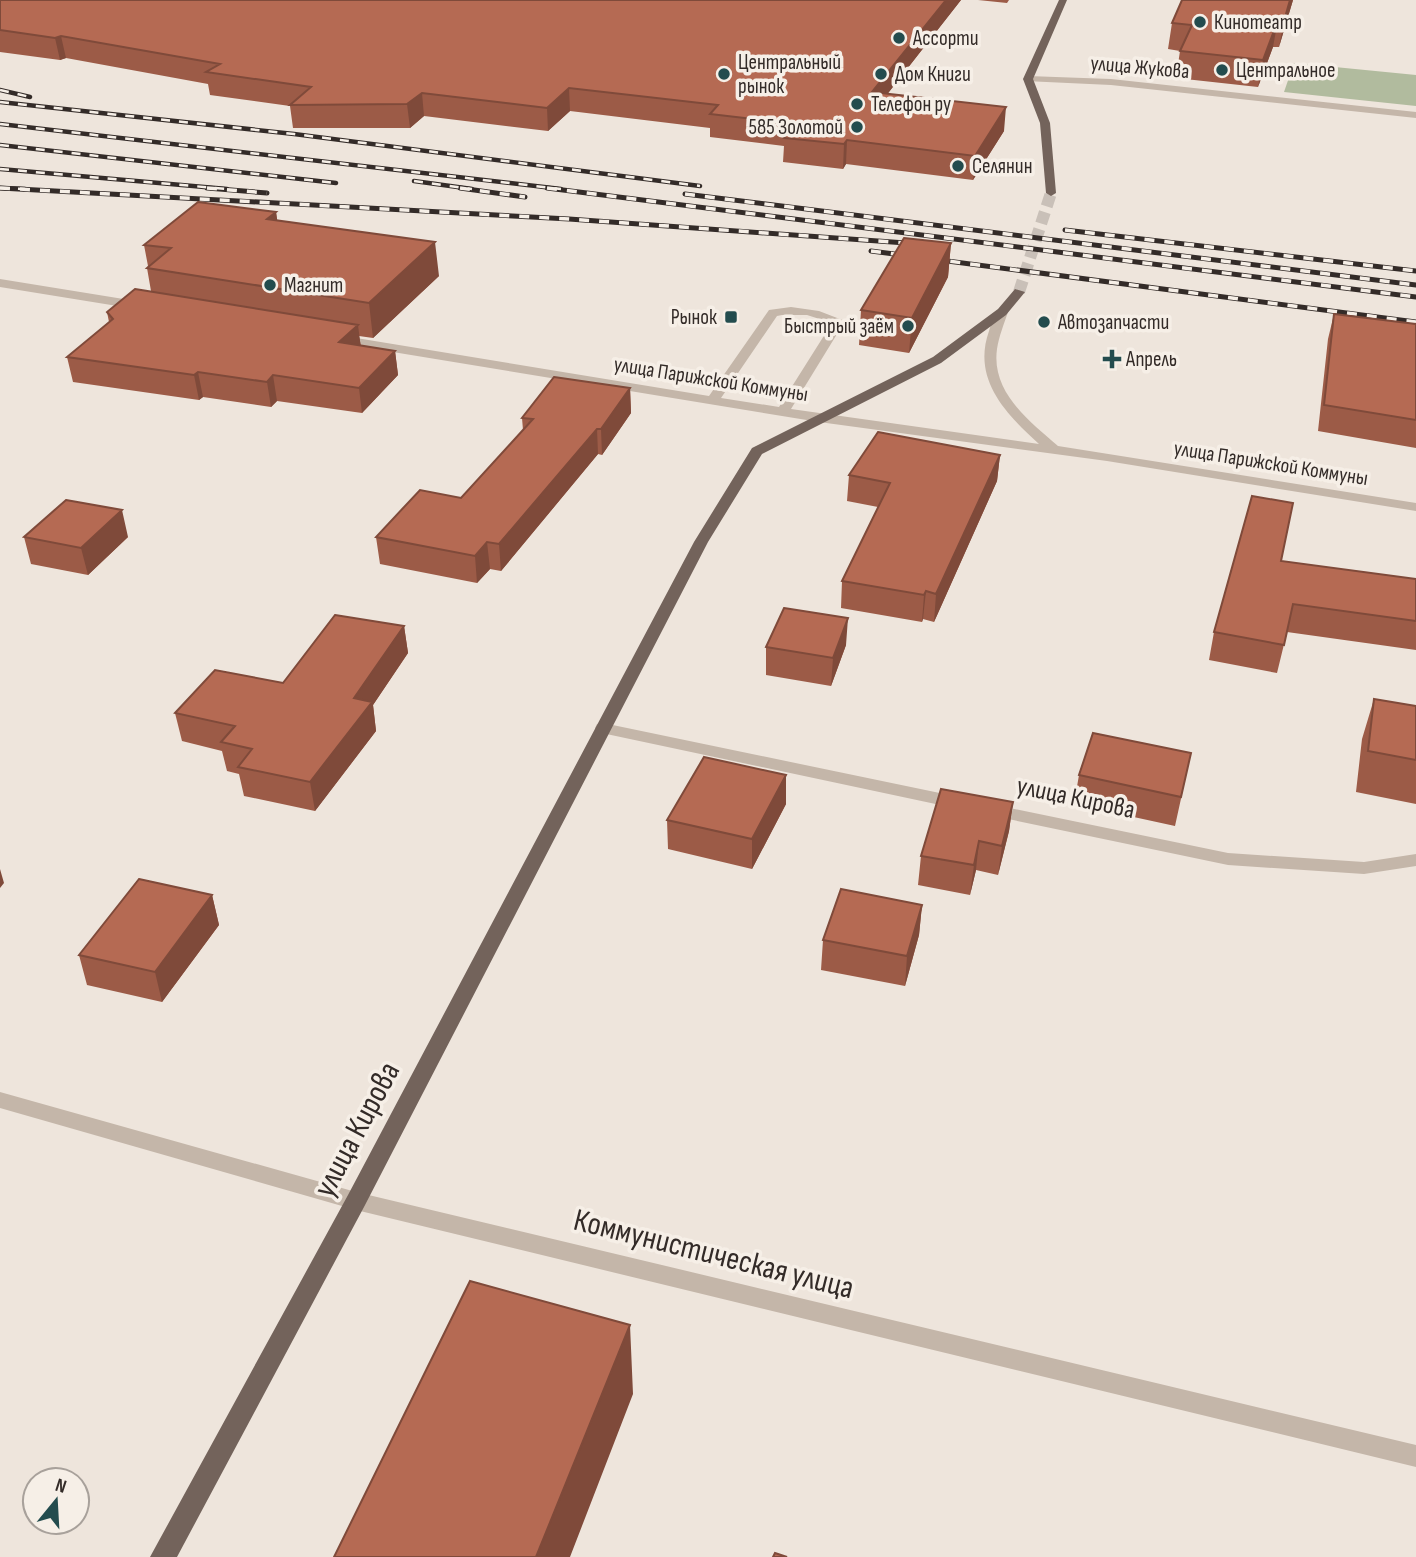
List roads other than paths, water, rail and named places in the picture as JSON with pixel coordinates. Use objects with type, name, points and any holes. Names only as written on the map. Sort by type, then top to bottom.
[{"type":"main road","points":[[1051,193],[1045,123],[1028,79],[1063,0]]},
{"type":"main road","name":"улица Кирова","points":[[163,1557],[356,1201],[701,542],[757,451],[819,418],[899,382],[937,360],[1002,312],[1019,292]]},
{"type":"street","name":"улица Жукова","points":[[1028,79],[1125,83],[1416,115]]},
{"type":"street","points":[[0,283],[149,307]]},
{"type":"street","points":[[713,400],[773,313],[793,309],[817,312],[839,321],[783,412]]},
{"type":"street","points":[[1002,312],[989,354],[998,388],[1008,407],[1054,450]]},
{"type":"street","name":"улица Парижской Коммуны","points":[[325,337],[819,418],[1054,450],[1416,507]]},
{"type":"street","name":"улица Кирова","points":[[603,728],[1228,859],[1364,868],[1416,860]]},
{"type":"street","name":"Коммунистическая улица","points":[[0,1100],[356,1201],[1416,1456]]},
{"type":"tunnel","points":[[1019,292],[1051,193]]},
{"type":"railway","points":[[0,90],[30,97]]},
{"type":"railway","points":[[0,102],[294,134],[700,186]]},
{"type":"railway","points":[[0,124],[561,189]]},
{"type":"railway","points":[[0,145],[336,183]]},
{"type":"railway","points":[[0,169],[227,189]]},
{"type":"railway","points":[[414,181],[472,189]]},
{"type":"railway","points":[[25,189],[0,188],[569,219],[920,244]]},
{"type":"railway","points":[[207,188],[267,193]]},
{"type":"railway","points":[[460,188],[525,197]]},
{"type":"railway","points":[[547,188],[1416,297]]},
{"type":"railway","points":[[685,194],[1416,285]]},
{"type":"railway","points":[[1065,230],[1416,271]]},
{"type":"railway","points":[[871,251],[1416,322]]},
{"type":"place","name":"Кинотеатр","points":[[1200,22]]},
{"type":"place","name":"Ассорти","points":[[899,38]]},
{"type":"place","name":"Центральное","points":[[1222,70]]},
{"type":"place","name":"Центральный рынок","points":[[724,74]]},
{"type":"place","name":"Дом Книги","points":[[881,74]]},
{"type":"place","name":"Телефон ру","points":[[857,104]]},
{"type":"place","name":"585 Золотой","points":[[857,127]]},
{"type":"place","name":"Селянин","points":[[958,166]]},
{"type":"place","name":"Магнит","points":[[270,285]]},
{"type":"place","name":"Рынок","points":[[731,317]]},
{"type":"place","name":"Автозапчасти","points":[[1044,322]]},
{"type":"place","name":"Быстрый заём","points":[[908,326]]},
{"type":"place","name":"Апрель","points":[[1112,359]]}]
